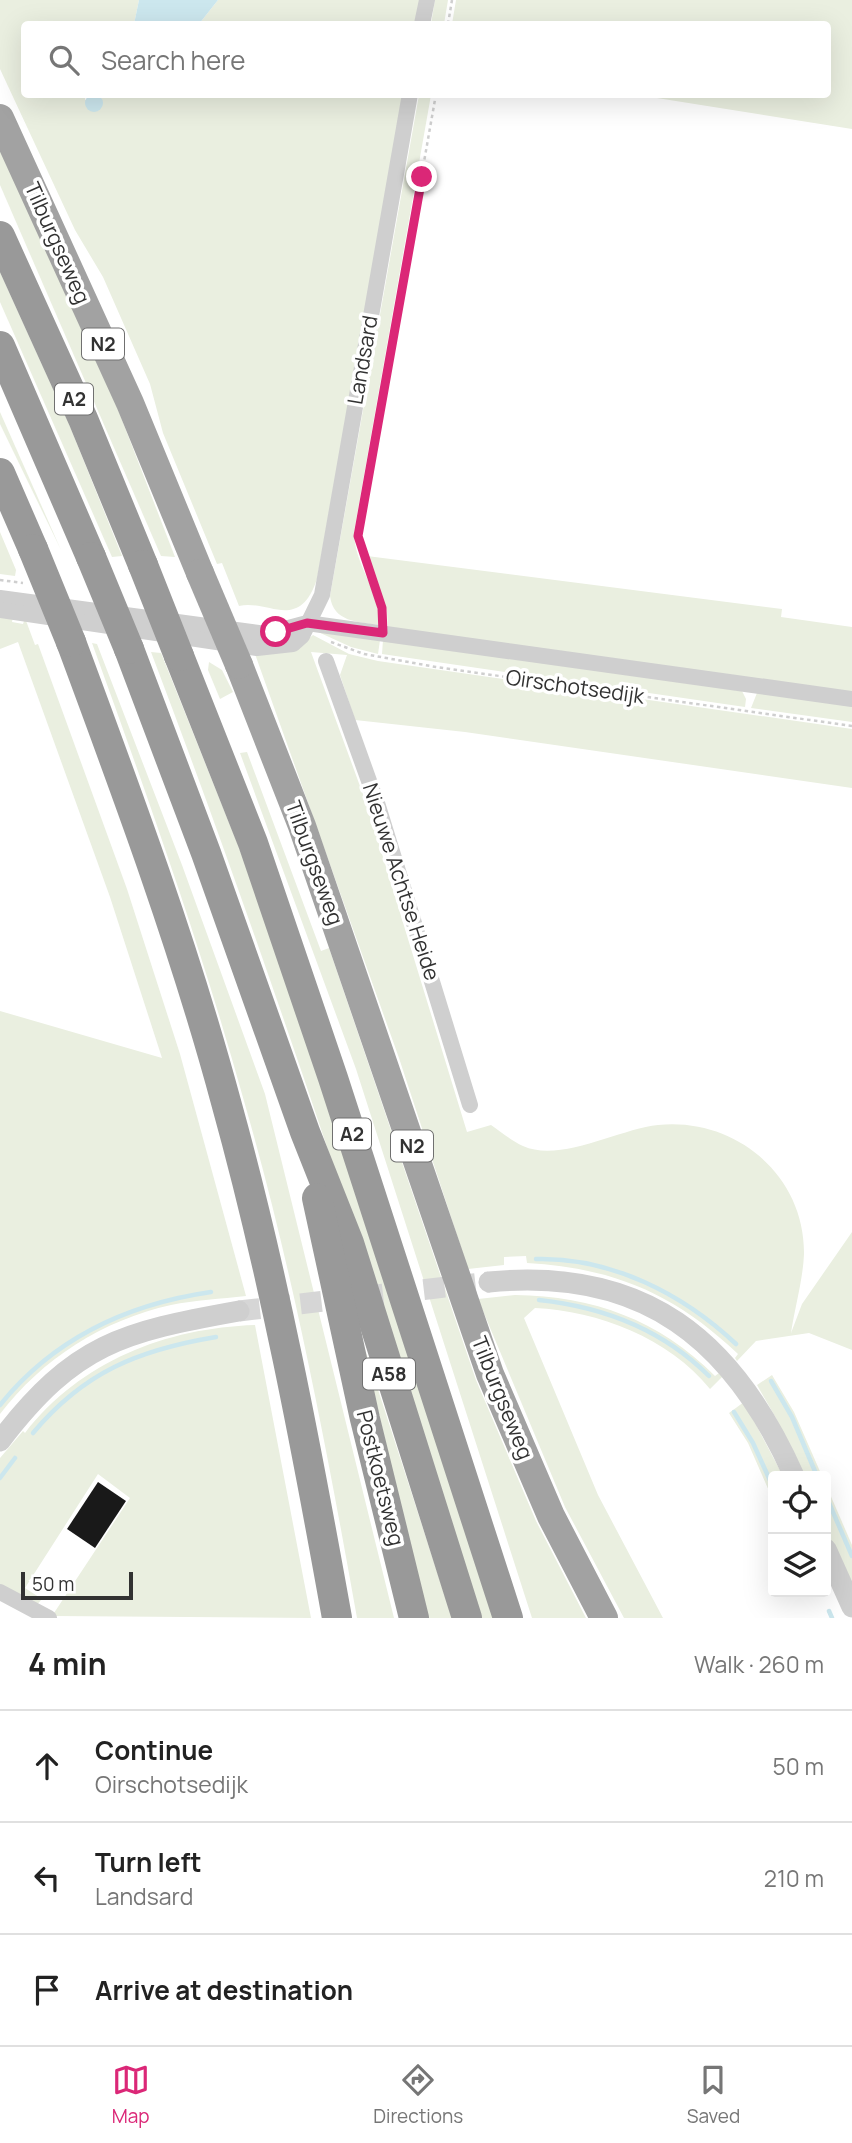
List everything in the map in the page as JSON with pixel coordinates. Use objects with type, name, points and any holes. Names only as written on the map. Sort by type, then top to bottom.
[{"type":"highway","name":"Tilburgseweg","points":[[0,118],[130,403],[239,665],[302,826],[490,1374],[551,1516],[604,1618]]},
{"type":"highway","name":"A2","points":[[0,236],[83,419],[253,843],[324,1052],[508,1618]]},
{"type":"highway","name":"A2","points":[[0,346],[129,649],[206,853],[305,1132]]},
{"type":"highway","points":[[0,473],[71,642],[153,866],[226,1101],[274,1298],[337,1618]]},
{"type":"highway","name":"Postkoetsweg","points":[[305,1132],[326,1250],[414,1618]]},
{"type":"highway","name":"A58","points":[[305,1132],[349,1243],[467,1618]]},
{"type":"street","points":[[422,21],[426,0]]},
{"type":"street","name":"Landsard","points":[[307,623],[322,595],[409,98]]},
{"type":"street","name":"Oirschotsedijk","points":[[0,598],[266,634],[307,623],[852,699]]},
{"type":"street","points":[[0,610],[257,648],[293,644],[302,636],[307,623]]},
{"type":"street","name":"Nieuwe Achtse Heide","points":[[326,661],[379,806],[471,1105]]},
{"type":"street","points":[[489,1282],[537,1279],[578,1283],[621,1294],[667,1315],[697,1336],[741,1382],[770,1426],[792,1471]]},
{"type":"street","points":[[0,1441],[55,1378],[93,1351],[124,1336],[162,1325],[239,1311]]},
{"type":"street","points":[[831,1560],[852,1607]]},
{"type":"street","points":[[0,1592],[49,1618]]},
{"type":"path","points":[[448,21],[452,0]]},
{"type":"path","name":"Landsard","points":[[383,633],[382,608],[358,536],[435,98]]},
{"type":"path","name":"Oirschotsedijk","points":[[307,623],[324,639],[364,654],[436,667],[852,726]]},
{"type":"shaded area","points":[[0,0],[139,0],[135,21],[21,21],[21,98],[85,98],[102,101],[101,98],[403,98],[317,579],[310,595],[301,605],[282,610],[239,606],[222,563],[217,564],[163,433],[150,384],[103,277],[75,230],[0,69]]},
{"type":"shaded area","points":[[218,0],[421,0],[417,21],[201,21]]},
{"type":"shaded area","points":[[435,0],[448,0],[444,21],[432,21]]},
{"type":"shaded area","points":[[456,0],[852,0],[852,129],[657,98],[831,98],[831,21],[452,21]]},
{"type":"shaded area","points":[[418,98],[430,98],[354,532],[358,556],[376,601],[379,625],[341,616],[332,605],[330,596]]},
{"type":"shaded area","points":[[0,150],[117,407],[175,557],[161,556],[0,185]]},
{"type":"shaded area","points":[[0,272],[69,424],[122,556],[112,557],[0,302]]},
{"type":"shaded area","points":[[0,412],[61,550],[0,424]]},
{"type":"shaded area","points":[[0,532],[16,570],[15,576],[0,574]]},
{"type":"shaded area","points":[[367,556],[782,609],[781,617],[852,627],[852,693],[388,628],[387,611]]},
{"type":"shaded area","points":[[0,615],[13,616],[12,622],[23,624],[25,618],[35,645],[38,644],[127,889],[180,1054],[246,1296],[171,1305],[146,1312],[98,1332],[55,1359],[17,1394],[0,1414],[0,1011],[162,1058],[110,897],[18,642],[0,649]]},
{"type":"shaded area","points":[[316,631],[380,640],[378,654],[351,647]]},
{"type":"shaded area","points":[[313,635],[349,654],[378,661],[852,729],[852,788],[465,732],[355,720],[340,675],[347,655],[311,652],[368,808],[467,1132],[491,1125],[519,1144],[538,1150],[572,1148],[658,1125],[686,1125],[713,1131],[738,1141],[760,1157],[779,1176],[792,1199],[801,1225],[804,1254],[791,1333],[802,1304],[852,1232],[852,1350],[809,1333],[756,1341],[737,1361],[735,1358],[738,1354],[691,1315],[642,1288],[615,1278],[588,1271],[527,1263],[526,1256],[504,1257],[504,1265],[468,1269],[399,1058],[255,654],[307,640]]},
{"type":"shaded area","points":[[383,640],[742,691],[746,699],[745,707],[382,654]]},
{"type":"shaded area","points":[[92,643],[97,644],[182,865],[265,1094],[394,1618],[357,1618],[307,1358],[262,1165],[192,928]]},
{"type":"shaded area","points":[[151,652],[161,653],[238,845],[322,1080],[493,1618],[479,1618],[322,1132],[239,891]]},
{"type":"shaded area","points":[[209,662],[222,670],[233,692],[220,699],[208,670]]},
{"type":"shaded area","points":[[757,693],[852,706],[852,722],[751,708]]},
{"type":"shaded area","points":[[247,752],[321,951],[329,948],[476,1380],[536,1521],[586,1618],[532,1618],[356,1069],[240,753]]},
{"type":"shaded area","points":[[515,1295],[572,1300],[624,1315],[671,1340],[694,1356],[715,1376],[719,1373],[723,1376],[710,1389],[674,1355],[653,1342],[631,1330],[583,1315],[535,1308],[524,1318],[598,1495],[663,1618],[624,1618],[565,1507],[478,1299]]},
{"type":"shaded area","points":[[255,1325],[311,1618],[52,1616],[130,1498],[98,1474],[25,1588],[42,1599],[35,1607],[0,1588],[0,1458],[23,1431],[25,1433],[47,1408],[72,1386],[128,1353],[189,1333]]},
{"type":"shaded area","points":[[360,1334],[452,1618],[427,1618]]},
{"type":"shaded area","points":[[772,1375],[794,1412],[820,1471],[800,1471],[776,1418],[757,1385]]},
{"type":"shaded area","points":[[744,1402],[780,1471],[768,1471],[768,1489],[748,1443],[729,1413]]},
{"type":"shaded area","points":[[831,1497],[852,1545],[852,1590],[831,1542]]},
{"type":"water","points":[[139,0],[218,0],[201,21],[135,21]]},
{"type":"water","points":[[86,98],[103,99],[103,107],[98,112],[90,112],[85,107]]},
{"type":"building","points":[[98,1482],[126,1501],[95,1548],[67,1529]]},
{"type":"waterway","points":[[536,1259],[591,1264],[644,1282],[693,1309],[736,1344]]},
{"type":"waterway","points":[[0,1405],[21,1381],[44,1361],[95,1328],[151,1305],[211,1292]]},
{"type":"waterway","points":[[539,1300],[586,1308],[631,1323],[672,1345],[709,1376]]},
{"type":"waterway","points":[[33,1433],[72,1394],[114,1367],[162,1349],[216,1337]]},
{"type":"waterway","points":[[771,1381],[792,1417],[815,1471]]},
{"type":"waterway","points":[[734,1412],[753,1443],[768,1476]]},
{"type":"waterway","points":[[0,1478],[15,1458]]},
{"type":"waterway","points":[[831,1508],[852,1556]]},
{"type":"waterway","points":[[829,1611],[832,1618]]},
{"type":"tunnel","points":[[239,1311],[489,1282]]},
{"type":"route","points":[[276,632],[307,623],[383,633],[382,608],[358,536],[422,177]]}]
